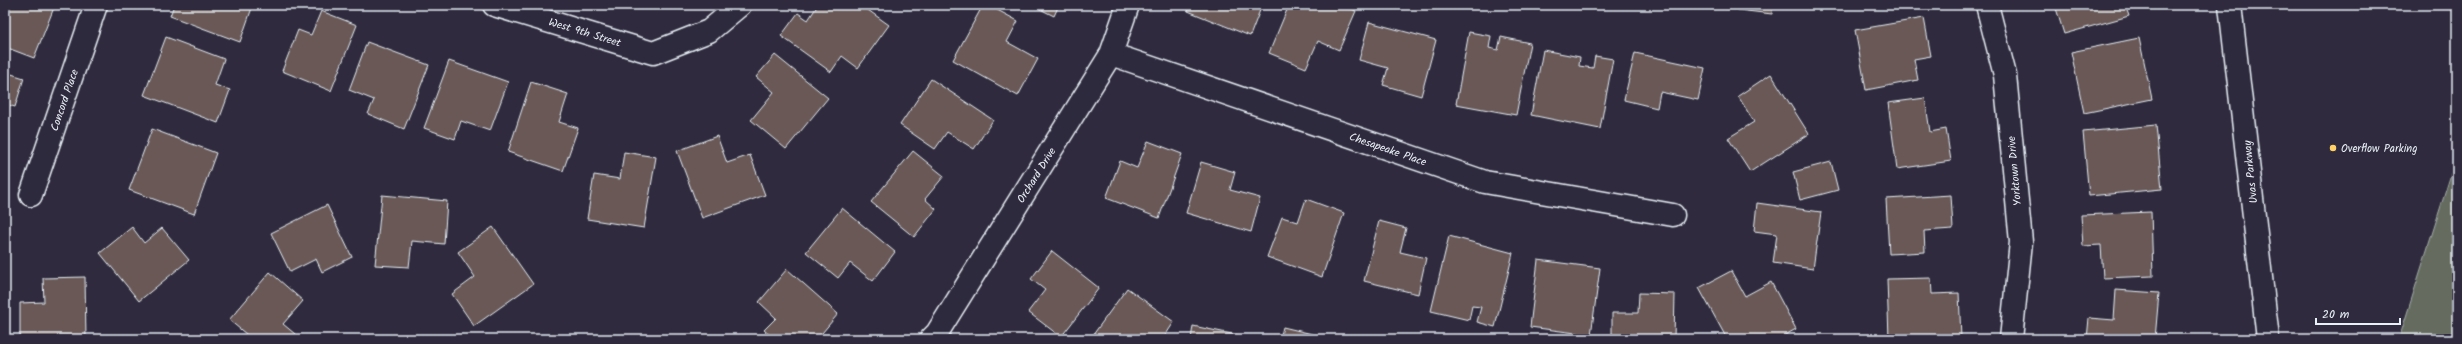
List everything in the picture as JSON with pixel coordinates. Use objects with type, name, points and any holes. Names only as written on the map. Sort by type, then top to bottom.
[{"type":"street","name":"Concord Place","points":[[31,195],[96,5]]},
{"type":"street","name":"West 9th Street","points":[[494,5],[653,53],[709,31],[740,5]]},
{"type":"street","name":"Orchard Drive","points":[[938,337],[1111,54],[1128,5]]},
{"type":"street","name":"Yorktown Drive","points":[[1987,5],[2005,75],[2021,242],[2011,339]]},
{"type":"street","name":"Uvas Parkway","points":[[2230,5],[2268,339]]},
{"type":"street","name":"Chesapeake Place","points":[[1111,54],[1485,182],[1673,216]]},
{"type":"green space","points":[[2457,155],[2457,339],[2399,339]]},
{"type":"building","points":[[5,5],[55,5],[34,58],[5,47]]},
{"type":"building","points":[[174,5],[253,5],[240,42],[170,16]]},
{"type":"building","points":[[818,5],[861,5],[889,25],[858,68],[842,56],[831,72],[781,36],[798,13],[808,20]]},
{"type":"building","points":[[983,5],[988,5],[1018,21],[1007,42],[1038,59],[1018,96],[953,60]]},
{"type":"building","points":[[1032,5],[1059,5],[1054,16]]},
{"type":"building","points":[[1191,5],[1262,5],[1250,36],[1188,11]]},
{"type":"building","points":[[1289,5],[1342,5],[1356,11],[1339,50],[1318,41],[1306,68],[1269,53]]},
{"type":"building","points":[[1708,5],[1729,5],[1728,9]]},
{"type":"building","points":[[1739,5],[1773,5],[1772,14],[1738,10]]},
{"type":"building","points":[[2055,5],[2125,5],[2129,16],[2064,34]]},
{"type":"building","points":[[321,11],[357,25],[331,91],[282,71],[298,30],[311,35]]},
{"type":"building","points":[[1924,18],[1931,56],[1914,59],[1918,80],[1866,90],[1855,30]]},
{"type":"building","points":[[1369,22],[1436,40],[1421,96],[1383,85],[1388,68],[1359,60]]},
{"type":"building","points":[[1469,32],[1491,36],[1489,48],[1498,50],[1501,37],[1530,43],[1516,115],[1456,104]]},
{"type":"building","points":[[166,37],[224,59],[215,85],[230,90],[218,123],[144,95]]},
{"type":"building","points":[[2139,38],[2152,99],[2084,113],[2071,52]]},
{"type":"building","points":[[367,42],[429,65],[404,129],[368,114],[374,100],[349,90]]},
{"type":"building","points":[[1543,50],[1580,57],[1579,66],[1593,68],[1595,56],[1613,59],[1600,129],[1531,115]]},
{"type":"building","points":[[1635,53],[1705,68],[1698,100],[1660,92],[1657,108],[1624,100]]},
{"type":"building","points":[[775,55],[828,98],[786,149],[751,120],[774,92],[756,77]]},
{"type":"building","points":[[449,61],[508,82],[490,131],[461,121],[455,139],[424,128]]},
{"type":"building","points":[[5,72],[24,78],[15,107],[5,104]]},
{"type":"building","points":[[1771,74],[1809,134],[1750,172],[1728,138],[1754,122],[1738,96]]},
{"type":"building","points":[[931,79],[993,120],[974,149],[947,132],[935,149],[900,125]]},
{"type":"building","points":[[531,82],[568,94],[559,122],[578,128],[563,171],[508,152]]},
{"type":"building","points":[[1925,98],[1930,132],[1946,129],[1951,161],[1897,169],[1888,103]]},
{"type":"building","points":[[2156,125],[2162,189],[2089,196],[2083,132]]},
{"type":"building","points":[[152,129],[216,153],[194,214],[129,190]]},
{"type":"building","points":[[717,136],[727,163],[750,155],[765,195],[702,218],[677,151]]},
{"type":"building","points":[[1148,141],[1182,154],[1159,218],[1106,198],[1120,161],[1137,168]]},
{"type":"building","points":[[913,151],[944,176],[925,199],[936,209],[914,237],[871,202]]},
{"type":"building","points":[[624,152],[656,157],[644,228],[587,219],[594,175],[620,179]]},
{"type":"building","points":[[1201,162],[1235,172],[1230,190],[1260,198],[1251,232],[1186,213]]},
{"type":"building","points":[[1831,162],[1838,190],[1800,200],[1793,172]]},
{"type":"building","points":[[382,195],[447,201],[444,244],[412,241],[409,267],[375,265]]},
{"type":"building","points":[[1951,195],[1953,229],[1924,231],[1925,252],[1889,254],[1886,199]]},
{"type":"building","points":[[1306,199],[1344,213],[1322,277],[1267,257],[1282,217],[1298,222]]},
{"type":"building","points":[[1757,203],[1821,212],[1813,269],[1773,263],[1777,234],[1754,231]]},
{"type":"building","points":[[327,205],[352,257],[322,272],[316,259],[290,272],[271,233]]},
{"type":"building","points":[[842,208],[895,252],[873,281],[850,263],[838,278],[806,252]]},
{"type":"building","points":[[2151,212],[2153,276],[2103,278],[2101,245],[2083,246],[2081,215]]},
{"type":"building","points":[[1379,221],[1406,228],[1400,252],[1426,258],[1418,294],[1364,281]]},
{"type":"building","points":[[132,227],[144,243],[162,228],[189,260],[139,301],[100,253]]},
{"type":"building","points":[[493,227],[533,284],[474,326],[452,294],[475,277],[458,252]]},
{"type":"building","points":[[1449,236],[1513,253],[1495,327],[1477,322],[1481,307],[1472,306],[1469,320],[1431,311]]},
{"type":"building","points":[[1052,251],[1099,288],[1061,337],[1028,312],[1045,290],[1031,279]]},
{"type":"building","points":[[1538,260],[1600,268],[1591,335],[1530,327]]},
{"type":"building","points":[[787,269],[838,314],[817,339],[774,339],[764,330],[776,318],[759,302]]},
{"type":"building","points":[[1731,271],[1745,296],[1771,282],[1796,329],[1778,339],[1727,339],[1699,288]]},
{"type":"building","points":[[270,272],[303,301],[283,324],[301,339],[252,339],[229,320]]},
{"type":"building","points":[[85,277],[86,339],[20,339],[20,303],[44,302],[43,278]]},
{"type":"building","points":[[1931,278],[1932,294],[1959,293],[1961,338],[1889,339],[1887,279]]},
{"type":"building","points":[[1127,288],[1174,322],[1163,339],[1090,339]]},
{"type":"building","points":[[2116,290],[2159,293],[2155,339],[2087,339],[2089,318],[2114,320]]},
{"type":"building","points":[[1639,293],[1675,294],[1674,339],[1612,339],[1612,313],[1638,313]]},
{"type":"building","points":[[1193,326],[1251,338],[1251,339],[1191,339]]},
{"type":"building","points":[[1283,327],[1333,339],[1280,339]]},
{"type":"place","name":"Overflow Parking","points":[[2333,148]]}]
